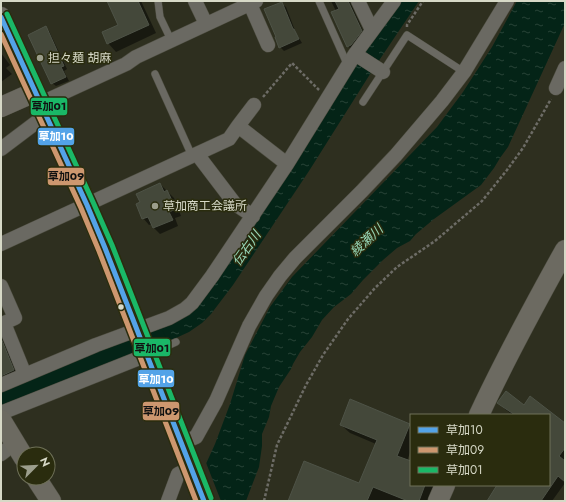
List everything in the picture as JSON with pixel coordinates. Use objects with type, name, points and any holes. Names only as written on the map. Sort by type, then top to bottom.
[{"type":"main road","points":[[1,17],[87,205],[204,501]]},
{"type":"main road","points":[[1,107],[41,103]]},
{"type":"main road","points":[[479,414],[493,384],[565,250]]},
{"type":"main road","points":[[1,420],[13,452]]},
{"type":"main road","points":[[41,486],[51,501]]},
{"type":"main road","points":[[438,501],[445,486]]},
{"type":"street","points":[[195,1],[206,24]]},
{"type":"street","points":[[358,1],[372,30]]},
{"type":"street","points":[[1,413],[142,343],[169,318],[192,303],[253,216],[348,66],[357,55],[372,30],[394,1]]},
{"type":"street","points":[[1,149],[41,103],[126,64],[136,57],[171,40],[253,3],[268,45]]},
{"type":"street","points":[[182,443],[196,437],[216,401],[248,326],[280,276],[295,258],[396,155],[442,101],[464,72],[504,4]]},
{"type":"street","points":[[357,55],[380,70]]},
{"type":"street","points":[[556,88],[565,68]]},
{"type":"street","points":[[1,244],[229,139],[254,105]]},
{"type":"street","points":[[238,126],[287,164]]},
{"type":"street","points":[[195,155],[235,204],[253,216]]},
{"type":"street","points":[[1,286],[15,318],[4,323],[25,375]]},
{"type":"street","points":[[1,385],[96,345],[142,343]]},
{"type":"street","points":[[168,501],[178,474],[190,465]]},
{"type":"lane","points":[[158,1],[160,17],[171,40]]},
{"type":"lane","points":[[319,1],[348,66]]},
{"type":"lane","points":[[363,102],[380,70],[407,35],[464,72]]},
{"type":"lane","points":[[155,74],[195,155]]},
{"type":"lane","points":[[142,343],[176,342]]},
{"type":"path","points":[[411,38],[406,25],[423,1]]},
{"type":"path","points":[[254,105],[255,107],[292,63],[327,99]]},
{"type":"path","points":[[264,501],[277,445],[306,385],[323,355],[348,319],[375,288],[397,267],[435,240],[482,201],[523,148],[549,104],[556,88]]},
{"type":"water","points":[[401,1],[419,1],[372,71],[309,171],[233,285],[211,314],[202,323],[189,332],[127,358],[121,342],[181,318]]},
{"type":"water","name":"綾瀬川","points":[[517,1],[565,1],[565,23],[508,147],[481,185],[434,219],[410,241],[397,248],[363,280],[351,294],[334,307],[322,320],[312,337],[300,352],[279,387],[271,406],[269,417],[262,434],[259,467],[246,501],[189,501],[215,444],[230,404],[245,355],[270,307],[292,277],[437,127],[463,92],[492,47]]},
{"type":"pier","points":[[205,460],[221,501],[188,501],[187,500]]},
{"type":"building","points":[[107,1],[138,1],[149,25],[107,44],[102,32],[118,25]]},
{"type":"building","points":[[335,1],[348,1],[362,31],[351,45],[347,47],[331,12],[339,9]]},
{"type":"building","points":[[282,2],[293,29],[299,39],[279,48],[264,9]]},
{"type":"building","points":[[46,26],[64,66],[61,67],[66,77],[51,84],[28,35]]},
{"type":"building","points":[[160,183],[164,192],[167,190],[176,209],[169,212],[173,220],[153,228],[148,217],[142,219],[136,204],[140,202],[136,194]]},
{"type":"building","points":[[1,338],[14,370],[1,376]]},
{"type":"building","points":[[506,391],[524,405],[530,396],[565,423],[565,448],[559,456],[565,461],[565,482],[558,476],[541,501],[487,501],[496,486],[550,486],[550,414],[514,414],[497,403]]},
{"type":"building","points":[[350,399],[410,424],[397,456],[410,461],[410,486],[425,486],[419,501],[408,501],[373,487],[367,501],[288,501],[304,461],[359,483],[377,440],[340,425]]},
{"type":"waterway","name":"伝右川","points":[[1,398],[154,339]]},
{"type":"transit line","name":"草加01","points":[[7,14],[112,245],[211,498]]},
{"type":"transit line","name":"草加10","points":[[1,17],[87,205],[204,501]]},
{"type":"transit line","name":"草加09","points":[[1,34],[81,208],[99,251],[196,501]]},
{"type":"place","name":"担々麺 胡麻","points":[[40,58]]},
{"type":"place","name":"草加商工会議所","points":[[155,206]]}]
